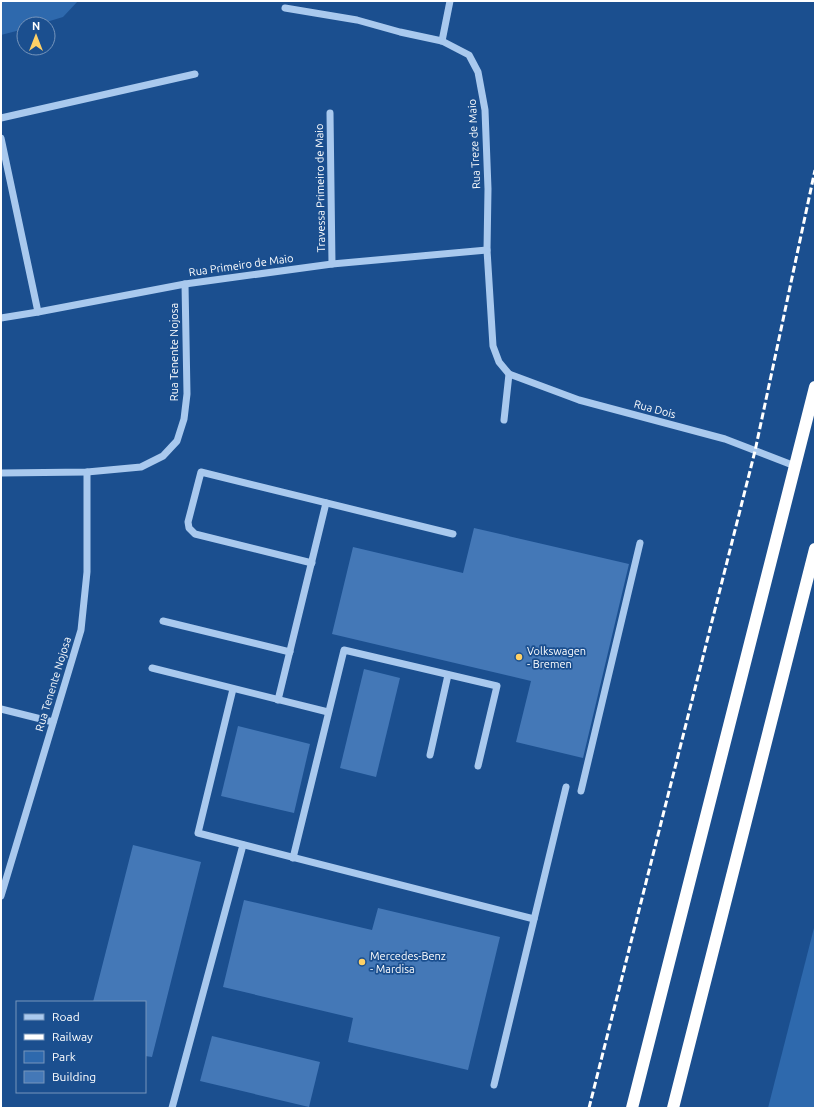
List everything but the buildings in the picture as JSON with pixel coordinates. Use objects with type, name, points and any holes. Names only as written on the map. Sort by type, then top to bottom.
[{"type":"highway","points":[[632,1108],[815,387]]},
{"type":"highway","points":[[673,1108],[815,549]]},
{"type":"street","points":[[442,41],[450,1]]},
{"type":"street","name":"Rua Treze de Maio","points":[[285,8],[357,20],[400,32],[442,41],[469,55],[478,72],[485,110],[488,189],[487,250],[493,346],[498,362],[509,374]]},
{"type":"street","points":[[1,118],[195,74]]},
{"type":"street","name":"Travessa Primeiro de Maio","points":[[330,113],[332,264]]},
{"type":"street","points":[[1,138],[38,312]]},
{"type":"street","name":"Rua Primeiro de Maio","points":[[1,318],[185,284],[332,264],[487,250]]},
{"type":"street","name":"Rua Tenente Nojosa","points":[[1,473],[87,472],[141,467],[163,456],[177,441],[184,419],[187,394],[185,284]]},
{"type":"street","points":[[504,420],[509,374]]},
{"type":"street","name":"Rua Dois","points":[[509,374],[579,400],[725,439],[795,466]]},
{"type":"street","name":"Rua Tenente Nojosa","points":[[1,896],[80,630],[87,572],[87,472]]},
{"type":"street","points":[[312,562],[195,534],[189,528],[188,522],[201,472],[453,534]]},
{"type":"street","points":[[278,700],[326,503]]},
{"type":"street","points":[[580,791],[640,543]]},
{"type":"street","points":[[163,621],[290,652]]},
{"type":"street","points":[[293,858],[344,650],[497,686],[478,766]]},
{"type":"street","points":[[152,668],[328,712]]},
{"type":"street","points":[[430,755],[448,674]]},
{"type":"street","points":[[233,689],[198,833],[534,919]]},
{"type":"street","points":[[1,709],[53,722]]},
{"type":"street","points":[[494,1085],[566,787]]},
{"type":"street","points":[[172,1108],[243,845]]},
{"type":"green space","points":[[1,1],[78,1],[63,17],[56,19],[56,16],[16,16],[16,31],[1,35]]},
{"type":"green space","points":[[815,924],[815,1108],[768,1108]]},
{"type":"railway","points":[[589,1108],[755,451],[815,170]]},
{"type":"place","name":"Volkswagen - Bremen","points":[[519,657]]},
{"type":"place","name":"Mercedes-Benz - Mardisa","points":[[362,962]]}]
